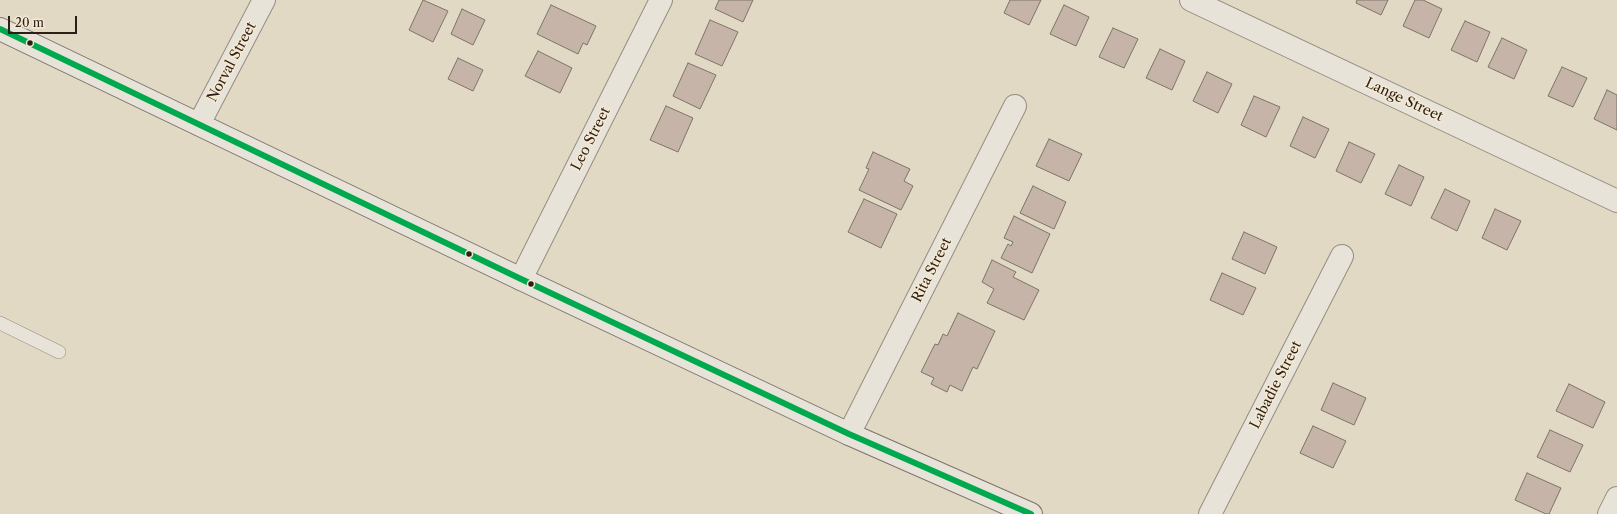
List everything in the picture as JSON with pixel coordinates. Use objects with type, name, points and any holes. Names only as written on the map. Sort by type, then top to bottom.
[{"type":"street","name":"Norval Street","points":[[199,124],[264,0]]},
{"type":"street","name":"Leo Street","points":[[521,279],[661,0]]},
{"type":"street","name":"Lange Street","points":[[1191,0],[1617,201]]},
{"type":"street","points":[[0,29],[521,279],[849,434],[1031,514]]},
{"type":"street","name":"Rita Street","points":[[849,434],[1015,106]]},
{"type":"street","name":"Labadie Street","points":[[1210,514],[1342,256]]},
{"type":"street","points":[[1609,514],[1617,498]]},
{"type":"lane","points":[[0,323],[59,352]]},
{"type":"building","points":[[423,0],[448,11],[433,42],[409,30]]},
{"type":"building","points":[[719,0],[753,0],[743,22],[715,9]]},
{"type":"building","points":[[1010,0],[1041,0],[1029,25],[1004,13]]},
{"type":"building","points":[[1357,0],[1388,0],[1381,15],[1356,3]]},
{"type":"building","points":[[1415,0],[1423,0],[1442,9],[1429,38],[1403,26]]},
{"type":"building","points":[[551,5],[596,26],[587,45],[583,43],[578,54],[537,34]]},
{"type":"building","points":[[1064,5],[1089,17],[1076,46],[1050,34]]},
{"type":"building","points":[[462,9],[485,20],[473,45],[451,34]]},
{"type":"building","points":[[710,20],[738,32],[722,66],[695,54]]},
{"type":"building","points":[[1465,21],[1490,32],[1477,62],[1451,50]]},
{"type":"building","points":[[1113,28],[1138,39],[1124,68],[1099,57]]},
{"type":"building","points":[[1502,38],[1527,50],[1514,79],[1488,67]]},
{"type":"building","points":[[1160,49],[1185,61],[1172,90],[1146,78]]},
{"type":"building","points":[[538,51],[572,68],[560,93],[525,76]]},
{"type":"building","points":[[458,58],[483,70],[473,91],[448,79]]},
{"type":"building","points":[[688,63],[716,75],[700,109],[673,96]]},
{"type":"building","points":[[1562,67],[1587,78],[1573,107],[1548,96]]},
{"type":"building","points":[[1207,72],[1232,84],[1218,113],[1193,101]]},
{"type":"building","points":[[1607,90],[1617,95],[1617,130],[1594,119]]},
{"type":"building","points":[[1254,96],[1280,107],[1266,137],[1241,125]]},
{"type":"building","points":[[666,106],[693,118],[678,152],[650,140]]},
{"type":"building","points":[[1303,117],[1329,129],[1315,158],[1290,146]]},
{"type":"building","points":[[1049,139],[1082,154],[1069,181],[1036,166]]},
{"type":"building","points":[[1349,142],[1375,154],[1361,183],[1336,171]]},
{"type":"building","points":[[873,152],[910,169],[904,181],[913,186],[901,210],[859,190],[869,169],[866,168]]},
{"type":"building","points":[[1399,165],[1424,177],[1411,206],[1385,194]]},
{"type":"building","points":[[1033,186],[1066,202],[1054,229],[1020,213]]},
{"type":"building","points":[[1445,189],[1470,201],[1457,231],[1431,218]]},
{"type":"building","points":[[864,199],[897,214],[881,248],[848,232]]},
{"type":"building","points":[[1495,209],[1521,221],[1507,250],[1482,238]]},
{"type":"building","points":[[1014,216],[1050,234],[1032,273],[1001,258],[1008,244],[1011,246],[1013,242],[1004,238]]},
{"type":"building","points":[[1244,232],[1277,247],[1265,274],[1232,259]]},
{"type":"building","points":[[992,260],[1016,272],[1013,277],[1039,290],[1024,320],[987,303],[994,289],[982,282]]},
{"type":"building","points":[[1222,273],[1256,288],[1243,315],[1210,300]]},
{"type":"building","points":[[958,313],[995,331],[977,369],[973,367],[962,391],[950,385],[947,392],[931,384],[934,378],[921,372],[935,344],[938,345],[943,334],[947,336]]},
{"type":"building","points":[[1333,383],[1366,398],[1354,425],[1321,410]]},
{"type":"building","points":[[1569,384],[1605,402],[1593,428],[1556,411]]},
{"type":"building","points":[[1313,426],[1346,441],[1333,468],[1300,453]]},
{"type":"building","points":[[1550,430],[1583,445],[1570,472],[1537,457]]},
{"type":"building","points":[[1527,473],[1561,488],[1549,514],[1515,500]]},
{"type":"transit line","points":[[0,29],[521,279],[849,434],[1031,514]]}]
